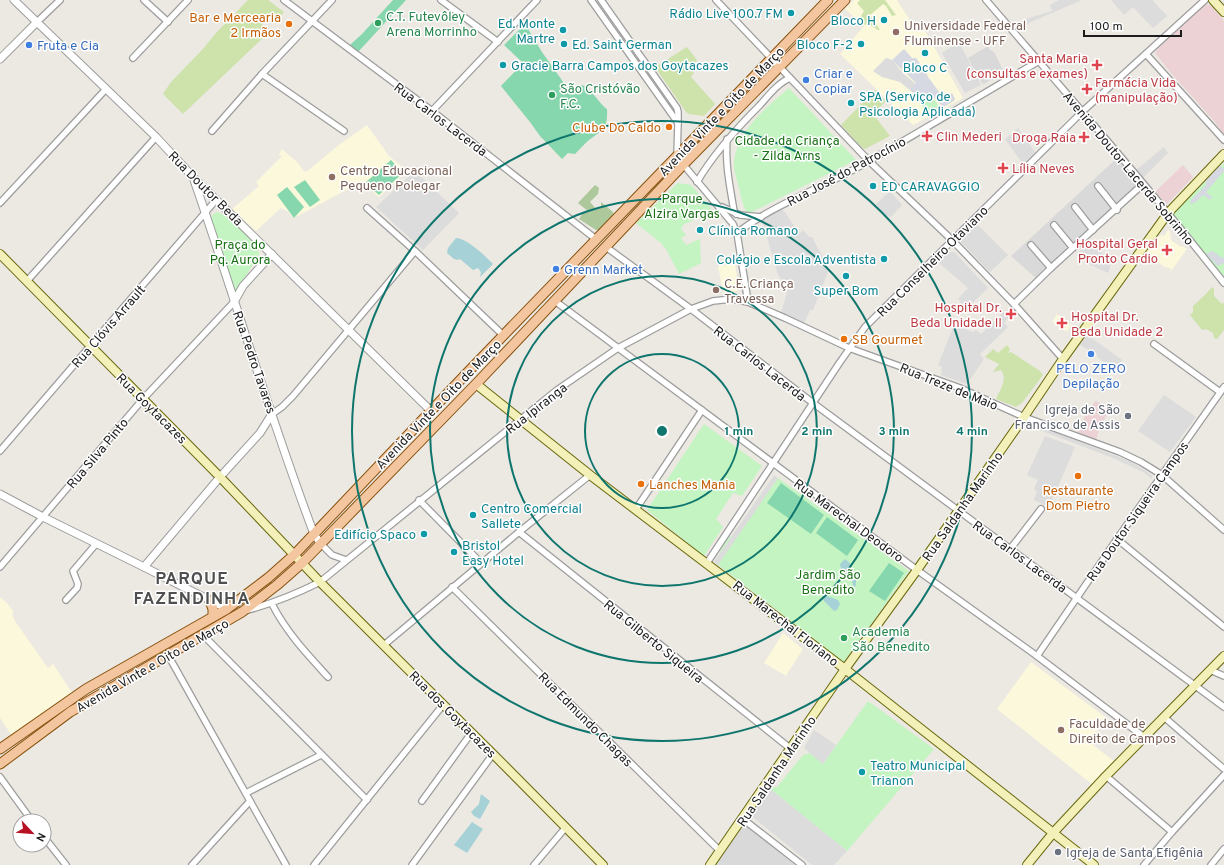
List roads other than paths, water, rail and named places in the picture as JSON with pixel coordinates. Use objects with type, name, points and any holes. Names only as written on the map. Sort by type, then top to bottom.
[{"type":"main road","name":"Avenida Vinte e Oito de Março","points":[[0,749],[86,689],[213,616],[227,610],[268,578],[295,554],[465,375],[828,0]]},
{"type":"main road","name":"Avenida Vinte e Oito de Março","points":[[0,764],[70,712],[242,612],[278,585],[321,544],[476,384],[683,165],[845,0]]},
{"type":"main road","points":[[1213,0],[1224,12]]},
{"type":"main road","name":"Rua Saldanha Marinho","points":[[710,865],[845,669],[917,570],[1024,417],[1063,358],[1168,213],[1224,154]]},
{"type":"main road","name":"Rua Goytacazes","points":[[0,254],[220,477],[302,563]]},
{"type":"main road","points":[[465,375],[476,384]]},
{"type":"main road","name":"Rua Marechal Floriano","points":[[476,384],[520,420],[845,669],[1094,865]]},
{"type":"main road","name":"Rua dos Goytacazes","points":[[302,563],[603,865]]},
{"type":"main road","points":[[210,601],[214,609],[213,616]]},
{"type":"main road","points":[[227,610],[242,612]]},
{"type":"main road","points":[[1027,865],[1053,833],[1106,776],[1224,656]]},
{"type":"street","name":"Rua Doutor Beda","points":[[14,0],[156,137],[216,200],[432,411]]},
{"type":"street","points":[[0,59],[60,0]]},
{"type":"street","points":[[144,0],[168,22]]},
{"type":"street","points":[[133,58],[188,0]]},
{"type":"street","name":"Rua Carlos Lacerda","points":[[284,0],[432,111],[597,240]]},
{"type":"street","points":[[212,131],[262,74],[332,0]]},
{"type":"street","points":[[441,0],[498,42]]},
{"type":"street","points":[[432,111],[538,0]]},
{"type":"street","points":[[591,0],[678,123]]},
{"type":"street","points":[[601,0],[677,108],[677,157],[733,224],[737,233],[748,302]]},
{"type":"street","points":[[716,0],[869,161],[952,240],[1014,304],[1063,358]]},
{"type":"street","name":"Avenida Doutor Lacerda Sobrinho","points":[[986,0],[1083,111],[1224,283]]},
{"type":"street","name":"Rua Conselheiro Otaviano","points":[[707,563],[774,464],[849,348],[865,327],[1083,111],[1205,0]]},
{"type":"street","points":[[629,54],[635,50]]},
{"type":"street","points":[[1146,54],[1224,140]]},
{"type":"street","name":"Rua José do Patrocínio","points":[[737,233],[761,217],[869,161],[1038,61]]},
{"type":"street","points":[[262,74],[344,131]]},
{"type":"street","points":[[697,182],[709,163],[728,139],[776,87],[790,78]]},
{"type":"street","points":[[0,203],[106,89]]},
{"type":"street","points":[[27,281],[156,137]]},
{"type":"street","points":[[728,139],[726,159],[728,186],[736,214]]},
{"type":"street","name":"Rua Pedro Tavares","points":[[194,178],[229,288],[280,435],[288,465],[314,534],[321,544]]},
{"type":"street","points":[[1014,304],[1143,184]]},
{"type":"street","points":[[1098,186],[1116,210]]},
{"type":"street","name":"Rua Clóvis Arrault","points":[[0,451],[216,200]]},
{"type":"street","points":[[718,205],[736,214],[749,217],[761,217]]},
{"type":"street","points":[[1075,207],[1093,230]]},
{"type":"street","points":[[367,208],[415,251],[504,336]]},
{"type":"street","points":[[1054,225],[1073,248]]},
{"type":"street","points":[[1030,245],[1052,268]]},
{"type":"street","name":"Rua Carlos Lacerda","points":[[606,247],[691,309],[813,403],[958,511],[1011,548],[1224,707]]},
{"type":"street","points":[[144,567],[220,477],[260,433],[272,414],[282,407],[292,396],[415,251]]},
{"type":"street","name":"Rua Silva Pinto","points":[[0,567],[143,399],[234,302],[243,286],[272,254]]},
{"type":"street","points":[[229,288],[238,288],[243,286]]},
{"type":"street","name":"Rua Ipiranga","points":[[242,612],[272,604],[320,582],[419,500],[557,390],[618,348],[691,309],[713,302],[732,299],[748,302]]},
{"type":"street","name":"Rua Marechal Deodoro","points":[[555,301],[917,570],[1037,656],[1144,737]]},
{"type":"street","name":"Rua Treze de Maio","points":[[748,302],[849,348],[960,388],[1024,417],[1120,452],[1141,462],[1162,475],[1224,530]]},
{"type":"street","points":[[1154,344],[1222,389]]},
{"type":"street","name":"Rua Doutor Siqueira Campos","points":[[1037,656],[1222,389]]},
{"type":"street","points":[[636,509],[702,410]]},
{"type":"street","points":[[260,433],[267,430],[272,430],[280,435]]},
{"type":"street","points":[[384,645],[590,474]]},
{"type":"street","points":[[0,494],[227,610]]},
{"type":"street","points":[[419,500],[481,563]]},
{"type":"street","points":[[1011,548],[1041,509]]},
{"type":"street","name":"Rua Gilberto Siqueira","points":[[519,532],[791,749]]},
{"type":"street","points":[[1117,539],[1224,627]]},
{"type":"street","points":[[66,600],[77,588],[78,584],[73,571],[96,544]]},
{"type":"street","points":[[321,544],[332,555],[346,560]]},
{"type":"street","name":"Rua Edmundo Chagas","points":[[452,587],[720,851]]},
{"type":"street","points":[[272,604],[281,622],[290,634],[328,677]]},
{"type":"street","points":[[203,635],[367,800]]},
{"type":"street","points":[[168,655],[286,865]]},
{"type":"street","points":[[1210,670],[1224,676]]},
{"type":"street","points":[[314,865],[444,705]]},
{"type":"street","points":[[1164,717],[1224,769]]},
{"type":"street","points":[[422,801],[472,732]]},
{"type":"street","points":[[246,793],[321,754]]},
{"type":"street","points":[[412,865],[493,754]]},
{"type":"street","points":[[1144,865],[1224,775]]},
{"type":"street","points":[[1106,776],[1172,832]]},
{"type":"street","points":[[0,777],[26,813]]},
{"type":"street","points":[[192,865],[250,801]]},
{"type":"street","points":[[743,819],[802,865]]},
{"type":"street","points":[[534,865],[566,827]]},
{"type":"street","points":[[52,847],[66,865]]},
{"type":"street","points":[[1211,865],[1224,849]]},
{"type":"water","points":[[456,238],[470,244],[493,264],[480,277],[481,272],[478,268],[473,270],[460,259],[454,259],[447,253],[448,248]]},
{"type":"water","points":[[845,559],[852,565],[850,571],[859,579],[856,580],[856,585],[854,588],[851,578],[841,569],[840,564]]},
{"type":"water","points":[[825,596],[838,600],[840,604],[837,610],[834,611],[824,601],[823,598]]},
{"type":"water","points":[[481,794],[490,801],[480,819],[474,816],[471,812],[479,804]]},
{"type":"water","points":[[472,822],[483,829],[467,853],[454,845]]},
{"type":"place","name":"Rádio Live 100.7 FM","points":[[791,13]]},
{"type":"place","name":"Bloco H","points":[[884,20]]},
{"type":"place","name":"C.T. Futevôley Arena Morrinho","points":[[378,23]]},
{"type":"place","name":"Bar e Mercearia 2 Irmãos","points":[[289,24]]},
{"type":"place","name":"Ed. Monte Martre","points":[[563,30]]},
{"type":"place","name":"Universidade Federal Fluminense - UFF","points":[[896,32]]},
{"type":"place","name":"Ed. Saint German","points":[[564,44]]},
{"type":"place","name":"Bloco F-2","points":[[861,44]]},
{"type":"place","name":"Fruta e Cia","points":[[29,45]]},
{"type":"place","name":"Bloco C","points":[[925,53]]},
{"type":"place","name":"Gracie Barra Campos dos Goytacazes","points":[[503,65]]},
{"type":"place","name":"Santa Maria (consultas e exames)","points":[[1097,65]]},
{"type":"place","name":"Criar e Copiar","points":[[806,80]]},
{"type":"place","name":"Farmácia Vida (manipulação)","points":[[1087,89]]},
{"type":"place","name":"São Cristóvão F.C.","points":[[552,95]]},
{"type":"place","name":"SPA (Serviço de Psicologia Aplicada)","points":[[851,103]]},
{"type":"place","name":"Clube Do Caldo","points":[[669,127]]},
{"type":"place","name":"Clin Mederi","points":[[927,136]]},
{"type":"place","name":"Droga Raia","points":[[1084,137]]},
{"type":"place","name":"Lília Neves","points":[[1003,168]]},
{"type":"place","name":"Centro Educacional Pequeno Polegar","points":[[332,177]]},
{"type":"place","name":"ED CARAVAGGIO","points":[[873,186]]},
{"type":"place","name":"Clínica Romano","points":[[700,230]]},
{"type":"place","name":"Hospital Geral Pronto Cardio","points":[[1167,250]]},
{"type":"place","name":"Colégio e Escola Adventista","points":[[884,259]]},
{"type":"place","name":"Grenn Market","points":[[556,269]]},
{"type":"place","name":"Super Bom","points":[[846,276]]},
{"type":"place","name":"C.E. Criança Travessa","points":[[716,290]]},
{"type":"place","name":"Hospital Dr. Beda Unidade II","points":[[1011,314]]},
{"type":"place","name":"Hospital Dr. Beda Unidade 2","points":[[1062,323]]},
{"type":"place","name":"SB Gourmet","points":[[844,339]]},
{"type":"place","name":"PELO ZERO Depilação","points":[[1091,354]]},
{"type":"place","name":"Igreja de São Francisco de Assis","points":[[1128,416]]},
{"type":"place","name":"Restaurante Dom Pietro","points":[[1078,476]]},
{"type":"place","name":"Lanches Mania","points":[[641,484]]},
{"type":"place","name":"Centro Comercial Sallete","points":[[473,515]]},
{"type":"place","name":"Edifício Spaco","points":[[424,534]]},
{"type":"place","name":"Bristol Easy Hotel","points":[[454,552]]},
{"type":"place","name":"Academia São Benedito","points":[[844,638]]},
{"type":"place","name":"Faculdade de Direito de Campos","points":[[1061,730]]},
{"type":"place","name":"Teatro Municipal Trianon","points":[[862,772]]},
{"type":"place","name":"Igreja de Santa Efigênia","points":[[1058,852]]},
{"type":"district","name":"PARQUE FAZENDINHA","points":[[192,588]]},
{"type":"park label","name":"Cidade da Criança - Zilda Arns","points":[[787,148]]},
{"type":"park label","name":"Parque Alzira Vargas","points":[[682,206]]},
{"type":"park label","name":"Praça do Pq. Aurora","points":[[240,252]]},
{"type":"park label","name":"Jardim São Benedito","points":[[828,582]]}]
